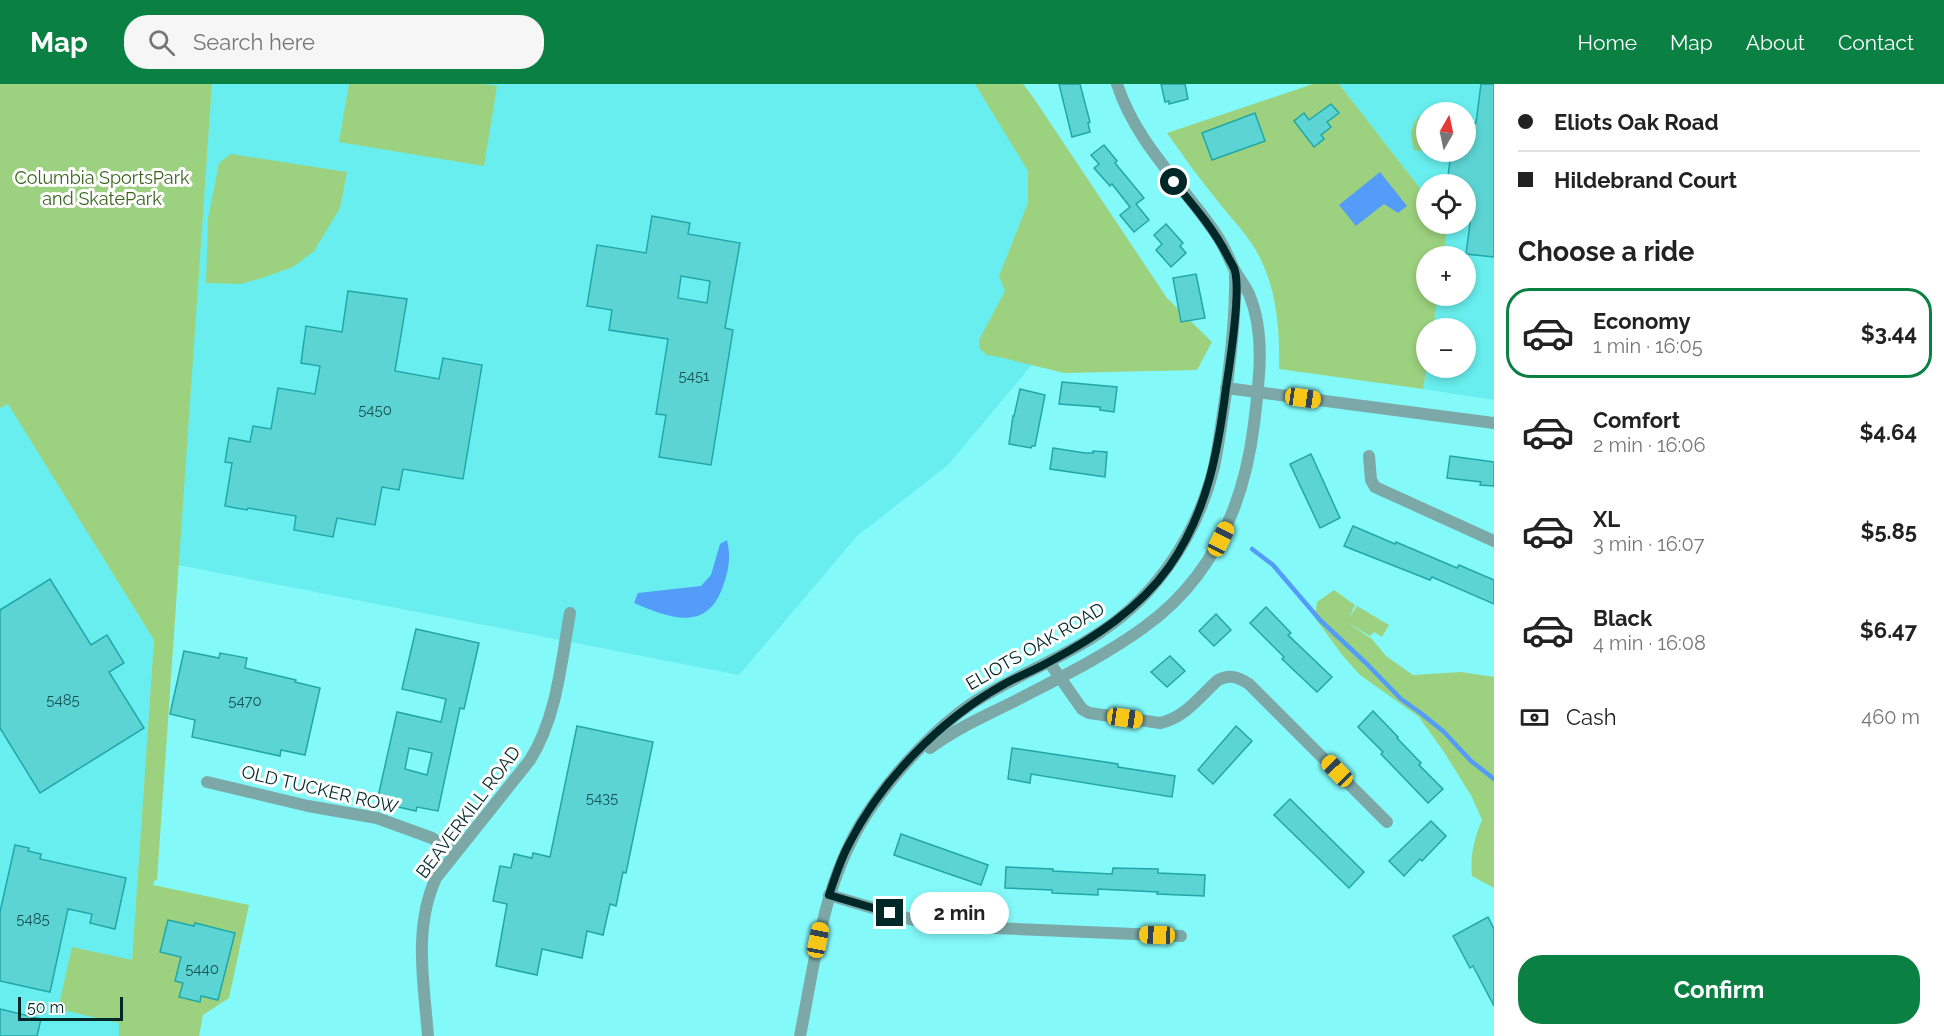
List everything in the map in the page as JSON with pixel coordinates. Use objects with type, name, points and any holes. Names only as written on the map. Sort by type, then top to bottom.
[{"type":"street","name":"ELIOTS OAK ROAD","points":[[903,768],[942,739],[1113,648],[1144,628],[1191,584],[1213,555],[1229,524],[1245,477],[1258,392],[1259,356],[1255,312],[1248,293],[1217,236],[1161,165],[1137,129],[1117,84]]},
{"type":"street","name":"ELIOTS OAK ROAD","points":[[800,1036],[822,917],[829,895],[840,864],[860,825],[888,784],[936,733],[969,705],[1103,631],[1147,591],[1168,567],[1187,537],[1208,489],[1220,432],[1236,302],[1235,271]]},
{"type":"street","points":[[1226,388],[1494,423]]},
{"type":"street","points":[[1369,456],[1371,480],[1375,487],[1494,541]]},
{"type":"street","name":"BEAVERKILL ROAD","points":[[428,1036],[422,949],[423,923],[428,896],[436,878],[454,853],[542,742],[549,722],[570,613]]},
{"type":"street","points":[[1049,662],[1077,704],[1089,712],[1160,723],[1179,716],[1218,680],[1226,676],[1240,679],[1249,684],[1321,754],[1387,822]]},
{"type":"street","name":"OLD TUCKER ROW","points":[[207,782],[308,806],[377,818],[432,838],[454,853]]},
{"type":"street","points":[[829,895],[910,919],[939,925],[1180,936]]},
{"type":"shaded area","points":[[212,84],[1006,84],[1040,133],[1042,353],[948,465],[857,536],[739,675],[178,565]]},
{"type":"shaded area","points":[[1339,84],[1494,84],[1494,400],[1423,389],[1425,378],[1476,378],[1476,318],[1435,318],[1436,306],[1476,306],[1476,246],[1445,246],[1446,234],[1476,234],[1476,174],[1416,174],[1416,183]]},
{"type":"shaded area","points":[[1380,172],[1407,206],[1398,213],[1384,204],[1356,226],[1339,205]]},
{"type":"shaded area","points":[[8,403],[154,640],[132,961],[58,1008],[120,1023],[119,1036],[0,1036],[0,408]]},
{"type":"shaded area","points":[[727,540],[729,563],[727,574],[716,601],[707,611],[686,618],[674,617],[634,603],[638,593],[701,586],[711,575],[720,544]]},
{"type":"green space","name":"Columbia SportsPark and SkatePark","points":[[0,84],[212,84],[157,880],[153,885],[249,905],[229,998],[203,1015],[199,1036],[119,1036],[119,1023],[58,1009],[72,947],[132,960],[154,640],[8,404],[0,408]]},
{"type":"green space","points":[[349,84],[497,86],[484,166],[339,142]]},
{"type":"green space","points":[[975,84],[1023,84],[1167,298],[1212,342],[1197,370],[1064,373],[987,355],[980,349],[979,340],[1005,291],[999,276],[1028,203],[1028,171]]},
{"type":"green space","points":[[1313,84],[1339,84],[1416,183],[1416,234],[1446,234],[1445,246],[1416,246],[1416,306],[1436,306],[1435,318],[1416,318],[1416,378],[1425,378],[1423,389],[1279,369],[1279,341],[1274,299],[1261,260],[1247,237],[1206,187],[1167,133]]},
{"type":"green space","points":[[1416,121],[1416,150],[1412,139],[1413,125]]},
{"type":"green space","points":[[231,154],[347,172],[340,208],[314,251],[293,267],[262,278],[240,284],[206,283],[208,219],[219,163]]},
{"type":"green space","points":[[1334,590],[1355,605],[1349,618],[1357,606],[1389,625],[1382,637],[1374,632],[1370,636],[1346,622],[1372,639],[1386,656],[1413,675],[1461,672],[1494,677],[1494,888],[1472,876],[1473,848],[1482,820],[1472,797],[1444,752],[1419,717],[1360,675],[1315,618],[1317,602]]},
{"type":"building","points":[[1059,84],[1080,84],[1090,122],[1088,123],[1090,132],[1072,137]]},
{"type":"building","points":[[1161,84],[1185,84],[1188,99],[1169,104],[1169,101],[1165,102]]},
{"type":"building","points":[[1481,84],[1494,84],[1494,257],[1476,255],[1476,246],[1467,246],[1469,234],[1476,234],[1476,174],[1448,174],[1450,162],[1476,162],[1476,123]]},
{"type":"building","points":[[1331,104],[1339,113],[1327,122],[1331,127],[1321,135],[1324,139],[1314,147],[1294,121],[1304,113],[1309,120]]},
{"type":"building","points":[[1255,113],[1265,141],[1212,160],[1202,133]]},
{"type":"building","points":[[1104,145],[1117,161],[1115,163],[1144,198],[1136,204],[1149,220],[1134,232],[1120,215],[1130,207],[1112,184],[1110,186],[1094,168],[1099,164],[1091,155]]},
{"type":"building","points":[[652,216],[690,223],[688,234],[740,243],[725,328],[733,330],[711,465],[659,457],[666,415],[656,414],[668,339],[609,330],[612,310],[587,306],[597,245],[646,253]],"holes":[[[681,276],[710,281],[707,303],[678,298]]]},
{"type":"building","points":[[1166,224],[1183,243],[1180,246],[1186,253],[1171,267],[1156,250],[1162,244],[1154,235]]},
{"type":"building","points":[[1196,274],[1205,318],[1181,322],[1173,278]]},
{"type":"building","points":[[348,291],[407,299],[395,371],[439,379],[443,358],[482,365],[463,479],[403,469],[399,490],[382,487],[375,525],[337,518],[333,537],[294,530],[296,516],[225,506],[232,463],[225,462],[229,438],[250,442],[253,426],[271,429],[278,388],[315,394],[320,366],[301,363],[306,326],[342,332]]},
{"type":"building","points":[[1062,382],[1117,387],[1114,412],[1100,410],[1100,407],[1059,404]]},
{"type":"building","points":[[1020,389],[1045,395],[1035,446],[1031,448],[1009,444]]},
{"type":"building","points":[[1053,448],[1085,453],[1107,452],[1105,477],[1050,469]]},
{"type":"building","points":[[1311,454],[1340,518],[1320,528],[1290,464]]},
{"type":"building","points":[[1450,456],[1494,462],[1494,486],[1447,478]]},
{"type":"building","points":[[1353,526],[1457,568],[1459,565],[1494,580],[1494,604],[1432,577],[1430,580],[1344,546]]},
{"type":"building","points":[[50,579],[91,645],[107,635],[124,663],[109,672],[144,728],[40,793],[0,728],[0,610]]},
{"type":"building","points":[[1266,607],[1291,633],[1288,635],[1332,677],[1317,692],[1282,659],[1284,657],[1250,623]]},
{"type":"building","points":[[1216,614],[1231,630],[1214,646],[1199,631]]},
{"type":"building","points":[[416,629],[479,643],[464,709],[460,708],[438,811],[417,807],[416,811],[398,807],[400,801],[378,797],[397,712],[441,722],[446,699],[402,689]],"holes":[[[409,748],[432,753],[427,775],[405,769]]]},
{"type":"building","points":[[184,651],[219,658],[220,653],[247,658],[245,668],[320,688],[305,755],[281,750],[280,756],[192,737],[195,720],[170,714]]},
{"type":"building","points":[[1170,656],[1185,671],[1167,687],[1151,672]]},
{"type":"building","points":[[1373,711],[1421,763],[1419,765],[1443,789],[1428,803],[1358,727]]},
{"type":"building","points":[[577,726],[653,742],[626,873],[623,872],[616,906],[610,904],[603,935],[587,931],[582,958],[542,949],[537,975],[496,966],[507,904],[493,901],[500,866],[511,868],[514,854],[532,858],[533,853],[550,857]]},
{"type":"building","points":[[1236,726],[1252,741],[1213,784],[1198,770]]},
{"type":"building","points":[[1012,748],[1118,764],[1118,767],[1175,776],[1172,797],[1031,774],[1030,783],[1008,779]]},
{"type":"building","points":[[1290,799],[1364,872],[1349,888],[1274,815]]},
{"type":"building","points":[[1431,821],[1446,836],[1404,876],[1389,861]]},
{"type":"building","points":[[901,834],[988,865],[981,885],[894,855]]},
{"type":"building","points":[[15,845],[41,854],[40,859],[126,878],[115,929],[90,923],[92,914],[68,909],[50,992],[0,981],[0,912]]},
{"type":"building","points":[[1006,867],[1112,874],[1113,868],[1158,869],[1158,873],[1205,875],[1204,896],[1098,889],[1098,895],[1005,888]]},
{"type":"building","points":[[1488,917],[1494,929],[1494,1006],[1473,966],[1470,968],[1453,936]]},
{"type":"building","points":[[168,920],[194,926],[195,923],[235,933],[218,1000],[201,996],[200,1002],[179,997],[183,983],[175,981],[181,957],[160,952]]},
{"type":"building","points":[[0,1009],[41,1019],[37,1036],[0,1036]]},
{"type":"waterway","points":[[1252,549],[1273,565],[1320,620],[1401,699],[1444,732],[1471,761],[1494,779]]},
{"type":"route","points":[[890,913],[829,895],[848,846],[888,784],[936,733],[969,705],[1103,631],[1128,610],[1168,567],[1187,537],[1208,489],[1214,467],[1229,371],[1236,302],[1235,271],[1217,236],[1174,182]]}]
